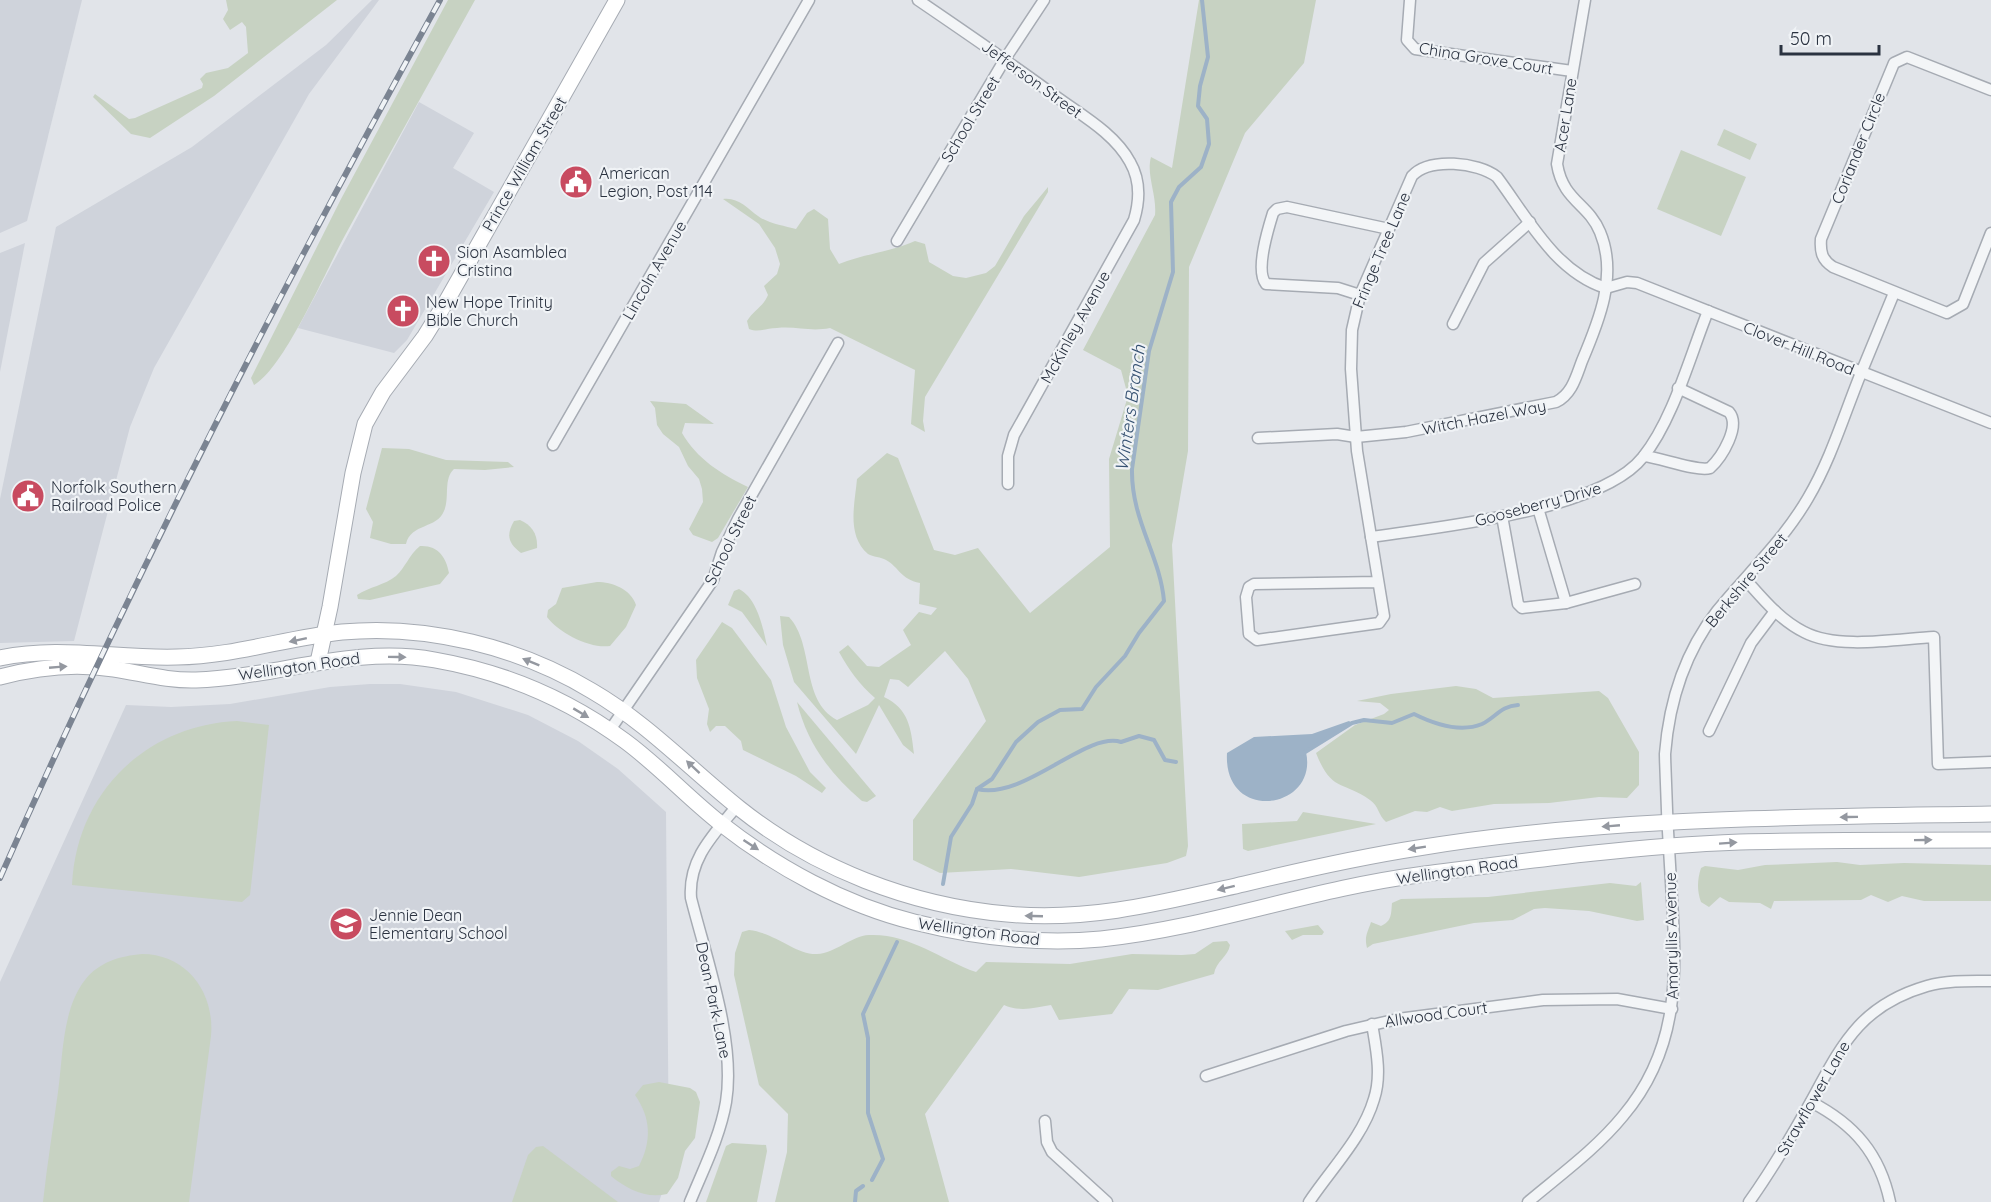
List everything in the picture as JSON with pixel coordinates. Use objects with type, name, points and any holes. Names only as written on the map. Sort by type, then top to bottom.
[{"type":"main road","name":"Prince William Street","points":[[318,662],[325,635],[353,473],[369,416],[383,392],[425,336],[446,302],[617,0]]},
{"type":"main road","name":"Wellington Road","points":[[0,658],[41,651],[141,657],[214,655],[352,632],[407,633],[466,641],[512,654],[562,675],[624,710],[659,736],[753,819],[826,863],[879,886],[976,910],[1046,916],[1098,914],[1154,905],[1311,869],[1419,848],[1532,833],[1670,833],[1991,814]]},
{"type":"main road","name":"Wellington Road","points":[[0,677],[41,669],[88,666],[198,680],[356,657],[425,658],[486,670],[527,684],[610,730],[641,753],[722,824],[752,846],[819,885],[881,912],[952,930],[1050,941],[1097,939],[1147,933],[1311,894],[1403,877],[1565,855],[1670,833],[1739,842],[1991,840]]},
{"type":"street","name":"Lincoln Avenue","points":[[553,445],[809,0]]},
{"type":"street","name":"Jefferson Street","points":[[918,0],[1005,59],[1102,130],[1122,151],[1135,171]]},
{"type":"street","name":"School Street","points":[[897,241],[1005,59],[1044,0]]},
{"type":"street","name":"China Grove Court","points":[[1410,0],[1407,40],[1415,49],[1572,71]]},
{"type":"street","name":"Acer Lane","points":[[1585,0],[1558,152],[1559,174],[1570,197],[1588,213],[1601,235],[1606,252],[1606,288]]},
{"type":"street","name":"Coriander Circle","points":[[1991,90],[1907,57],[1900,59],[1891,67],[1821,239],[1820,249],[1822,256],[1833,267],[1947,313],[1955,310],[1966,298],[1991,233]]},
{"type":"street","name":"Fringe Tree Lane","points":[[1378,582],[1254,584],[1246,592],[1249,634],[1257,640],[1379,623],[1384,616],[1356,437],[1352,330],[1360,295],[1412,176],[1427,165],[1473,165],[1488,170],[1497,177],[1563,265],[1578,277],[1606,288]]},
{"type":"street","name":"McKinley Avenue","points":[[1008,484],[1008,456],[1014,435],[1134,220],[1139,201],[1135,171]]},
{"type":"street","points":[[1360,295],[1338,288],[1266,285],[1262,275],[1264,249],[1274,213],[1277,209],[1287,207],[1389,229]]},
{"type":"street","points":[[1453,324],[1484,263],[1530,222]]},
{"type":"street","name":"Clover Hill Road","points":[[1606,288],[1627,282],[1637,283],[1991,423]]},
{"type":"street","name":"Witch Hazel Way","points":[[1356,437],[1467,422],[1556,402],[1564,398],[1570,391],[1598,323],[1606,288]]},
{"type":"street","points":[[1861,372],[1894,293]]},
{"type":"street","name":"Gooseberry Drive","points":[[1371,537],[1538,508],[1600,490],[1629,472],[1644,456],[1661,429],[1708,311]]},
{"type":"street","name":"School Street","points":[[610,730],[713,580],[733,529],[838,343]]},
{"type":"street","name":"Berkshire Street","points":[[1670,833],[1665,754],[1667,727],[1680,678],[1701,634],[1786,531],[1813,490],[1832,453],[1861,372]]},
{"type":"street","points":[[1644,456],[1676,461],[1698,469],[1710,468],[1734,427],[1733,417],[1729,412],[1678,388]]},
{"type":"street","points":[[1258,438],[1337,434],[1356,437]]},
{"type":"street","points":[[1538,508],[1566,603]]},
{"type":"street","points":[[1502,516],[1518,604],[1526,609],[1566,603],[1635,584]]},
{"type":"street","points":[[1746,580],[1775,611],[1805,633],[1831,640],[1934,637],[1938,764],[1991,762]]},
{"type":"street","points":[[1709,731],[1751,643],[1775,611]]},
{"type":"street","name":"Dean Park Lane","points":[[690,1202],[721,1125],[726,1101],[728,1071],[726,1042],[690,889],[697,860],[737,806]]},
{"type":"street","name":"Amaryllis Avenue","points":[[1528,1202],[1605,1136],[1624,1115],[1654,1068],[1666,1038],[1672,1009],[1675,943],[1670,833]]},
{"type":"street","name":"Strawflower Lane","points":[[1749,1202],[1769,1175],[1842,1045],[1858,1026],[1880,1008],[1926,986],[1952,981],[1991,981]]},
{"type":"street","name":"Allwood Court","points":[[1206,1076],[1372,1024],[1543,1000],[1617,999],[1672,1009]]},
{"type":"street","points":[[1310,1202],[1355,1137],[1374,1099],[1377,1066],[1372,1024]]},
{"type":"street","points":[[1810,1102],[1837,1117],[1864,1141],[1885,1181],[1890,1202]]},
{"type":"street","points":[[1045,1121],[1047,1142],[1052,1152],[1107,1202]]},
{"type":"shaded area","points":[[0,0],[82,0],[27,221],[0,233]]},
{"type":"shaded area","points":[[372,0],[379,0],[309,94],[154,368],[130,427],[74,641],[0,643],[0,499],[56,227],[192,147],[326,45]]},
{"type":"shaded area","points":[[419,102],[474,133],[453,168],[494,192],[407,340],[394,353],[298,328]]},
{"type":"shaded area","points":[[25,243],[0,372],[0,253]]},
{"type":"shaded area","name":"Jennie Dean Elementary School","points":[[400,684],[456,692],[528,715],[578,741],[618,769],[666,812],[669,1171],[659,1202],[0,1202],[0,982],[126,705],[171,707],[230,704],[330,687]]},
{"type":"green space","points":[[226,0],[337,0],[214,96],[150,138],[131,134],[93,97],[95,94],[129,119],[202,88],[203,84],[200,79],[206,73],[228,68],[248,53],[246,27],[242,22],[230,30],[223,19],[228,10]]},
{"type":"green space","points":[[448,0],[475,0],[359,209],[291,340],[266,375],[254,385],[251,378],[341,199]]},
{"type":"green space","points":[[1199,0],[1316,0],[1304,63],[1245,133],[1189,267],[1188,451],[1172,545],[1188,846],[1186,856],[1167,863],[1079,877],[1011,869],[940,873],[913,860],[913,820],[986,721],[968,679],[945,651],[908,687],[899,680],[890,679],[884,697],[904,713],[912,736],[914,754],[903,745],[879,705],[856,754],[794,682],[783,645],[780,616],[789,617],[797,629],[812,686],[825,711],[837,720],[868,705],[875,698],[855,676],[839,652],[848,645],[867,666],[879,667],[911,645],[903,630],[919,612],[931,615],[937,608],[919,604],[920,583],[908,579],[886,560],[868,554],[857,538],[854,528],[854,508],[857,479],[887,453],[898,458],[934,550],[955,555],[978,548],[1030,613],[1110,547],[1109,459],[1128,396],[1121,370],[1083,350],[1155,215],[1150,171],[1151,157],[1172,168]]},
{"type":"green space","points":[[1724,129],[1757,144],[1750,160],[1717,145]]},
{"type":"green space","points":[[1681,150],[1746,177],[1721,236],[1657,209]]},
{"type":"green space","points":[[1048,187],[1048,192],[925,397],[923,421],[925,432],[911,424],[915,370],[830,328],[773,328],[756,331],[749,329],[747,321],[766,299],[768,295],[764,286],[777,274],[780,264],[775,248],[759,224],[723,199],[738,201],[766,221],[796,229],[807,213],[814,209],[828,219],[830,249],[839,264],[915,241],[925,244],[929,262],[953,276],[966,278],[986,273],[995,266],[1024,216]]},
{"type":"green space","points":[[650,401],[686,404],[714,424],[685,423],[682,433],[695,451],[710,465],[748,487],[718,538],[712,542],[693,535],[689,529],[703,502],[699,479],[688,466],[679,447],[663,434],[657,425],[655,408]]},
{"type":"green space","points":[[382,448],[409,449],[446,460],[508,462],[514,467],[485,470],[454,469],[449,478],[446,506],[441,517],[418,529],[409,537],[406,544],[391,544],[370,538],[373,522],[366,509]]},
{"type":"green space","points":[[520,520],[531,528],[537,543],[537,548],[521,553],[513,546],[509,535],[514,521]]},
{"type":"green space","points":[[420,546],[436,550],[446,562],[449,573],[440,584],[370,600],[358,599],[357,595],[396,576]]},
{"type":"green space","points":[[597,582],[609,583],[620,588],[634,599],[636,605],[626,627],[610,646],[593,645],[576,639],[559,629],[547,617],[548,610],[556,604],[562,588]]},
{"type":"green space","points":[[739,589],[755,606],[767,646],[742,612],[728,605],[734,591]]},
{"type":"green space","points":[[722,622],[732,628],[771,680],[786,727],[810,772],[826,788],[822,793],[796,776],[743,750],[741,741],[725,726],[716,726],[710,732],[707,724],[709,709],[697,678],[696,660]]},
{"type":"green space","points":[[1456,686],[1476,689],[1493,698],[1599,691],[1608,698],[1639,752],[1639,785],[1627,798],[1599,797],[1549,803],[1494,804],[1452,811],[1440,807],[1427,812],[1415,811],[1386,822],[1373,802],[1338,784],[1327,774],[1316,753],[1355,725],[1389,710],[1380,703],[1357,701],[1391,694]]},
{"type":"green space","points":[[797,702],[876,796],[867,802],[862,801],[830,769],[807,731]]},
{"type":"green space","points":[[237,721],[269,725],[250,895],[242,902],[72,885],[77,852],[87,821],[102,794],[122,770],[146,750],[173,735],[204,725]]},
{"type":"green space","points":[[1303,812],[1376,824],[1248,851],[1243,849],[1242,824],[1297,821]]},
{"type":"green space","points":[[1837,862],[1860,865],[1904,863],[1991,865],[1991,901],[1924,901],[1902,896],[1888,902],[1871,895],[1861,900],[1774,901],[1771,909],[1760,903],[1729,902],[1720,897],[1709,907],[1701,902],[1698,885],[1701,868],[1705,866],[1738,870],[1765,865]]},
{"type":"green space","points":[[1641,882],[1644,920],[1637,921],[1589,911],[1545,908],[1534,909],[1513,920],[1474,923],[1373,944],[1367,948],[1366,944],[1371,922],[1381,926],[1385,924],[1390,917],[1392,903],[1401,899],[1488,897],[1610,883],[1636,886]]},
{"type":"green space","points":[[1318,925],[1324,932],[1322,935],[1303,935],[1292,940],[1285,931]]},
{"type":"green space","points":[[749,930],[768,935],[801,951],[817,954],[831,951],[862,936],[883,935],[911,942],[976,972],[986,962],[1070,964],[1132,954],[1195,954],[1213,942],[1227,941],[1230,945],[1214,974],[1158,990],[1129,989],[1112,1014],[1059,1020],[1051,1005],[1021,1009],[1004,1005],[925,1114],[949,1202],[775,1202],[787,1152],[788,1114],[759,1085],[734,975],[735,953],[742,932]]},
{"type":"green space","points":[[142,954],[158,956],[185,969],[203,991],[211,1020],[211,1036],[189,1202],[43,1202],[65,1034],[77,992],[85,980],[103,964],[118,958]]},
{"type":"green space","points":[[659,1082],[690,1088],[696,1092],[700,1102],[695,1138],[685,1151],[678,1178],[667,1194],[652,1195],[637,1192],[624,1185],[611,1176],[611,1172],[619,1166],[630,1169],[639,1166],[646,1148],[648,1130],[644,1112],[635,1095],[643,1085]]},
{"type":"green space","points":[[732,1143],[766,1145],[767,1151],[757,1202],[706,1202],[726,1146]]},
{"type":"green space","points":[[543,1146],[618,1202],[512,1202],[528,1155],[536,1147]]},
{"type":"water","points":[[1349,721],[1352,723],[1306,752],[1306,772],[1299,787],[1286,797],[1270,801],[1254,799],[1239,791],[1230,776],[1227,753],[1254,737],[1312,734]]},
{"type":"waterway","name":"Winters Branch","points":[[943,884],[951,837],[972,804],[977,789],[992,779],[1016,742],[1038,722],[1060,710],[1082,709],[1096,687],[1125,656],[1139,633],[1164,601],[1157,568],[1136,505],[1132,469],[1149,351],[1173,272],[1171,202],[1179,187],[1201,167],[1209,144],[1207,119],[1198,106],[1200,86],[1208,57],[1202,0]]},
{"type":"waterway","points":[[1302,754],[1352,723],[1364,720],[1392,723],[1414,714],[1439,724],[1465,728],[1482,724],[1503,710],[1518,705]]},
{"type":"waterway","points":[[977,789],[995,790],[1014,785],[1034,777],[1090,746],[1107,741],[1121,742],[1139,736],[1154,740],[1165,760],[1176,762]]},
{"type":"waterway","name":"Winters Branch","points":[[872,1180],[883,1159],[868,1113],[868,1038],[863,1014],[897,942]]},
{"type":"waterway","name":"Winters Branch","points":[[855,1202],[856,1191],[863,1186]]},
{"type":"railway","points":[[0,878],[102,655],[210,434],[323,216],[440,0]]},
{"type":"place","name":"American Legion, Post 114","points":[[576,182]]},
{"type":"place","name":"Sion Asamblea Cristina","points":[[434,261]]},
{"type":"place","name":"New Hope Trinity Bible Church","points":[[403,311]]},
{"type":"place","name":"Norfolk Southern Railroad Police","points":[[28,496]]},
{"type":"place","name":"Jennie Dean Elementary School","points":[[346,924]]}]
